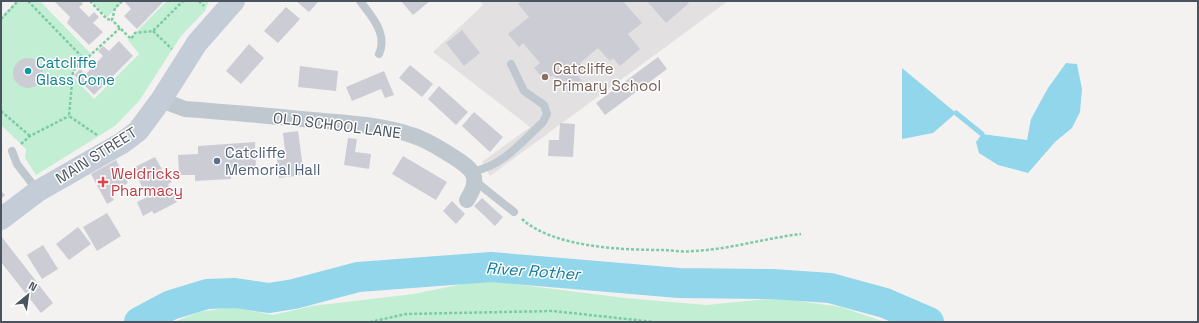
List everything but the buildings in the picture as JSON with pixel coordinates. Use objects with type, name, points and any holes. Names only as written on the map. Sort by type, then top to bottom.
[{"type":"main road","name":"MAIN STREET","points":[[1,219],[38,191],[111,149],[138,131],[161,100],[197,43],[234,1]]},
{"type":"street","name":"OLD SCHOOL LANE","points":[[161,100],[185,109],[348,123],[393,130],[413,135],[431,144],[462,162],[474,176]]},
{"type":"street","points":[[467,200],[473,191],[474,176]]},
{"type":"lane","points":[[360,1],[379,29],[383,40],[379,54]]},
{"type":"lane","points":[[511,64],[516,79],[524,91],[544,105],[547,114],[543,122],[533,132],[497,163],[474,176],[514,212]]},
{"type":"lane","points":[[12,151],[17,164],[28,181],[38,191]]},
{"type":"path","points":[[1,19],[18,1]]},
{"type":"path","points":[[28,1],[85,60]]},
{"type":"path","points":[[90,1],[107,19],[112,20],[131,39],[136,33],[153,31],[183,1]]},
{"type":"path","points":[[112,20],[115,8],[122,1]]},
{"type":"path","points":[[68,116],[73,70],[120,28]]},
{"type":"path","points":[[153,31],[185,60]]},
{"type":"path","points":[[1,111],[30,136]]},
{"type":"path","points":[[12,151],[30,136],[68,116]]},
{"type":"path","points":[[68,116],[99,136],[111,149]]},
{"type":"path","points":[[514,212],[536,230],[547,235],[593,246],[637,251],[695,251],[801,234]]},
{"type":"path","points":[[370,322],[406,314],[553,311],[654,322]]},
{"type":"shaded area","name":"Catcliffe Primary School","points":[[480,1],[728,1],[490,176],[482,162],[530,127],[433,52],[483,5]]},
{"type":"green space","points":[[17,1],[40,1],[92,55],[71,74],[94,99],[139,54],[128,40],[167,1],[209,1],[205,11],[181,36],[139,101],[115,126],[36,175],[25,158],[26,149],[1,125],[1,17]]},
{"type":"green space","points":[[91,1],[124,1],[107,17]]},
{"type":"green space","points":[[483,280],[625,298],[706,305],[778,298],[841,307],[885,322],[174,322],[199,312],[232,307],[273,315],[312,306],[413,294]]},
{"type":"water","points":[[1066,63],[1077,64],[1082,89],[1080,112],[1072,128],[1055,142],[1028,173],[998,165],[979,153],[976,142],[982,134],[1027,140],[1031,119],[1048,88]]},
{"type":"water","points":[[902,68],[956,113],[933,133],[902,139]]},
{"type":"waterway","points":[[956,113],[982,134]]},
{"type":"waterway","name":"River Rother","points":[[139,322],[171,305],[207,294],[235,293],[269,298],[294,294],[358,277],[491,267],[679,283],[772,284],[830,288],[885,303],[929,322]]},
{"type":"place","name":"Catcliffe Glass Cone","points":[[28,71]]},
{"type":"place","name":"Catcliffe Primary School","points":[[545,77]]},
{"type":"place","name":"Catcliffe Memorial Hall","points":[[217,161]]},
{"type":"place","name":"Weldricks Pharmacy","points":[[103,182]]}]
